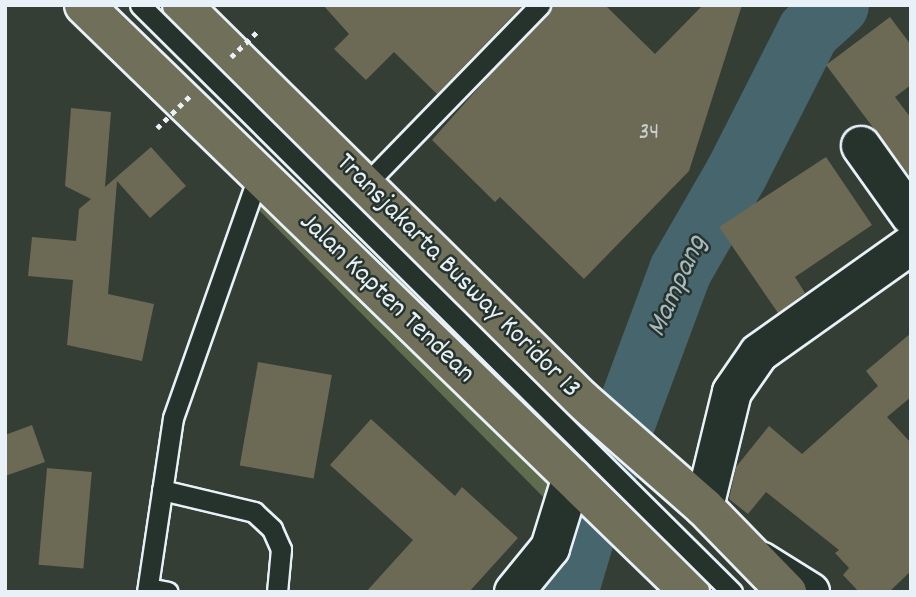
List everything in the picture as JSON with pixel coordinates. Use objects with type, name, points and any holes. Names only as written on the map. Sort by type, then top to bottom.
[{"type":"main road","name":"Jalan Kapten Tendean","points":[[84,5],[258,177],[648,547],[690,592]]},
{"type":"main road","points":[[182,5],[363,187],[581,399],[694,500],[758,560],[787,592]]},
{"type":"street","points":[[861,146],[911,216]]},
{"type":"street","points":[[694,500],[732,392],[759,353],[911,245]]},
{"type":"street","points":[[514,592],[550,548],[581,485]]},
{"type":"street","points":[[758,560],[810,592]]},
{"type":"lane","name":"Transjakarta Busway Koridor 13","points":[[140,5],[732,592]]},
{"type":"lane","points":[[363,187],[540,5]]},
{"type":"lane","points":[[168,592],[147,590],[173,418],[258,177]]},
{"type":"lane","points":[[162,490],[254,512],[272,529],[281,549],[277,592]]},
{"type":"green space","points":[[258,177],[572,477],[561,515],[248,199]]},
{"type":"building","points":[[323,5],[523,5],[437,94],[394,52],[366,80],[334,49],[349,34]]},
{"type":"building","points":[[552,5],[605,5],[655,54],[703,5],[742,5],[689,171],[584,279],[500,197],[495,202],[432,140]]},
{"type":"building","points":[[890,17],[911,45],[911,85],[895,97],[911,118],[911,178],[826,65]]},
{"type":"building","points":[[71,108],[111,112],[105,187],[151,147],[186,186],[150,218],[117,181],[108,294],[154,304],[142,361],[67,345],[73,280],[28,276],[32,237],[76,241],[79,209],[91,199],[65,186]]},
{"type":"building","points":[[826,157],[872,225],[795,277],[805,293],[778,313],[719,227]]},
{"type":"building","points":[[911,333],[911,397],[887,417],[911,443],[911,571],[889,592],[859,592],[843,575],[849,568],[835,553],[839,550],[766,492],[748,514],[729,499],[736,467],[769,426],[802,454],[878,386],[866,371]]},
{"type":"building","points":[[258,362],[332,375],[314,478],[240,465]]},
{"type":"building","points":[[371,419],[455,496],[462,487],[518,538],[469,592],[366,592],[413,540],[330,465]]},
{"type":"building","points":[[32,425],[45,462],[5,476],[5,435]]},
{"type":"building","points":[[47,468],[92,472],[83,569],[39,565]]},
{"type":"waterway","name":"Mampang","points":[[566,592],[590,512],[680,270],[736,173],[808,31],[837,5]]}]
